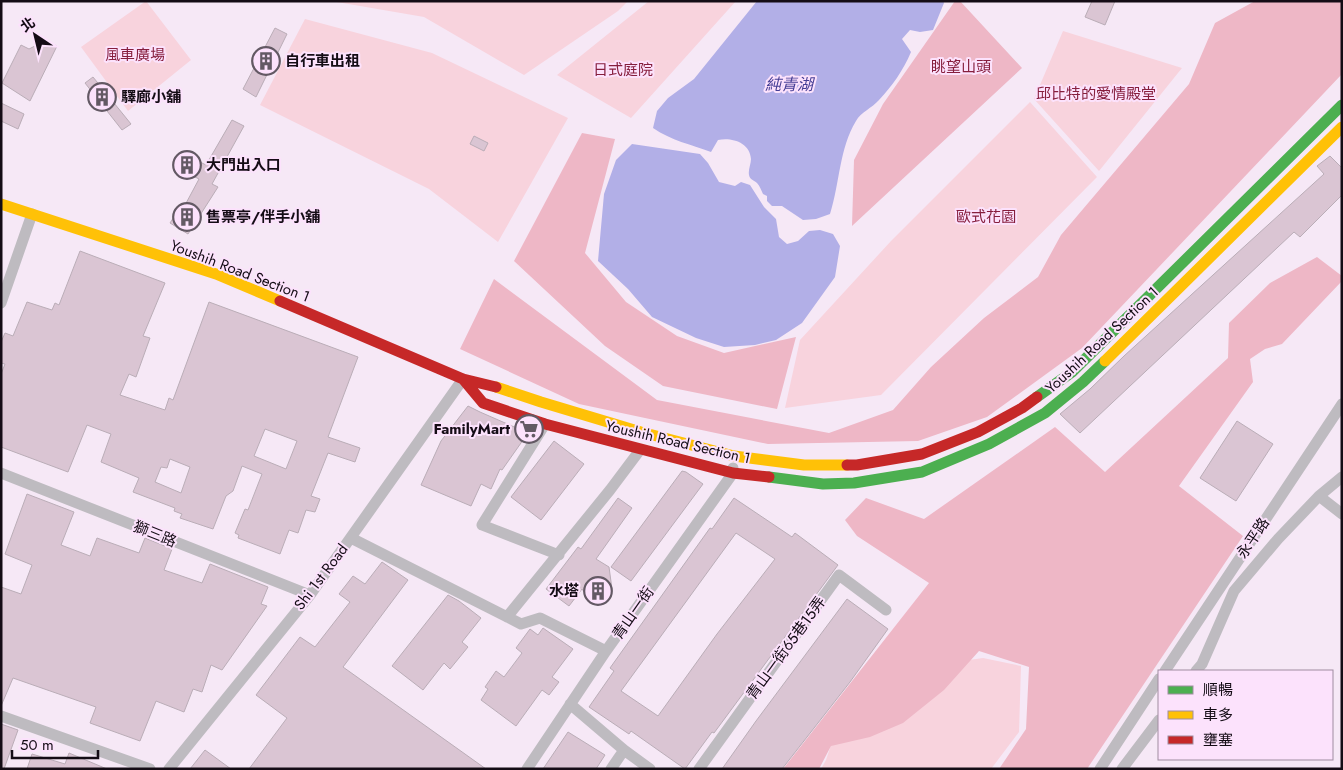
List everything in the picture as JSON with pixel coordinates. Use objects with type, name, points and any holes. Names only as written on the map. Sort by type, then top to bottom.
[{"type":"street","name":"Youshih Road Section 1","points":[[1,204],[216,274],[463,379],[489,384],[540,402],[641,432],[734,456],[804,465],[857,465],[922,454],[978,432],[1022,408],[1072,372],[1342,105]]},
{"type":"street","name":"Youshih Road Section 1","points":[[463,379],[483,403],[545,424],[733,473],[823,484],[854,483],[922,472],[989,444],[1045,413],[1083,382],[1342,127]]},
{"type":"street","points":[[1,302],[32,214]]},
{"type":"street","name":"Shi 1st Road","points":[[169,769],[310,595],[463,379]]},
{"type":"street","name":"永平路","points":[[1166,670],[1342,404]]},
{"type":"street","points":[[545,424],[482,525],[559,555]]},
{"type":"street","points":[[507,617],[559,555],[640,450]]},
{"type":"street","points":[[733,473],[734,456]]},
{"type":"street","name":"獅三路","points":[[1,472],[310,595]]},
{"type":"street","name":"青山一街","points":[[527,769],[606,651],[733,473]]},
{"type":"street","name":"永平路","points":[[1197,670],[1202,664],[1234,591],[1278,539],[1319,496],[1342,477]]},
{"type":"street","points":[[1319,496],[1342,514]]},
{"type":"street","points":[[350,538],[521,624],[540,618],[606,651]]},
{"type":"street","name":"青山一街65巷15弄","points":[[699,769],[839,575],[886,610]]},
{"type":"street","points":[[1223,584],[1234,591]]},
{"type":"street","points":[[1100,769],[1158,681]]},
{"type":"street","points":[[570,704],[624,750],[650,769]]},
{"type":"street","points":[[1,716],[150,769]]},
{"type":"street","points":[[1122,769],[1158,721]]},
{"type":"street","points":[[611,769],[624,750]]},
{"type":"green space","name":"風車廣場","points":[[146,1],[191,60],[128,111],[81,47]]},
{"type":"green space","points":[[331,1],[628,1],[618,11],[524,75],[424,17]]},
{"type":"green space","name":"日式庭院","points":[[649,1],[736,1],[631,118],[557,75]]},
{"type":"green space","name":"眺望山頭","points":[[955,1],[960,1],[1022,68],[852,226],[854,160],[883,104]]},
{"type":"green space","points":[[1255,1],[1342,1],[1342,74],[1082,348],[987,417],[918,441],[768,444],[579,404],[460,349],[494,279],[657,400],[829,433],[893,410],[931,367],[984,318],[1038,277],[1061,235],[1189,84],[1215,23]]},
{"type":"green space","points":[[305,19],[432,53],[568,118],[498,242],[429,189],[260,105]]},
{"type":"green space","name":"邱比特的愛情殿堂","points":[[1063,31],[1182,68],[1099,171],[1034,99]]},
{"type":"green space","name":"歐式花園","points":[[1030,102],[1097,177],[881,395],[785,408],[800,340],[891,241]]},
{"type":"green space","points":[[582,133],[615,139],[585,253],[626,302],[677,336],[724,353],[796,337],[777,409],[663,386],[605,346],[514,261]]},
{"type":"green space","points":[[1317,257],[1342,276],[1342,281],[1282,344],[1265,349],[1250,359],[1253,382],[1179,486],[1243,536],[1087,769],[999,769],[1026,729],[1029,667],[979,651],[944,690],[903,723],[870,737],[831,746],[819,769],[783,769],[929,583],[857,536],[845,520],[866,498],[924,519],[1055,427],[1105,472],[1228,358],[1229,323],[1270,283]]},
{"type":"green space","points":[[983,658],[1021,666],[1019,732],[991,769],[821,769],[834,736],[955,662]]},
{"type":"water","name":"純青湖","points":[[757,1],[943,1],[944,3],[933,30],[920,32],[910,30],[902,39],[911,52],[908,59],[888,89],[856,121],[846,143],[830,214],[816,219],[803,220],[782,206],[772,206],[767,201],[767,196],[763,194],[758,184],[750,177],[750,153],[739,142],[728,139],[718,140],[711,152],[674,139],[653,128],[657,111],[668,98],[694,79]]},
{"type":"water","points":[[632,144],[700,154],[708,163],[719,182],[735,186],[741,182],[750,185],[764,207],[776,219],[779,237],[787,244],[798,241],[809,231],[820,230],[833,234],[840,246],[835,277],[802,323],[776,340],[755,345],[724,347],[696,338],[652,317],[628,289],[598,261],[604,194],[616,160]]},
{"type":"building","points":[[1092,1],[1115,1],[1105,25],[1085,17]]},
{"type":"building","name":"自行車出租","points":[[275,28],[287,34],[256,97],[243,89]]},
{"type":"building","points":[[41,39],[57,46],[30,101],[2,83],[21,45],[29,49],[39,44]]},
{"type":"building","name":"驛廊小舖","points":[[93,77],[131,124],[122,130],[85,83]]},
{"type":"building","points":[[1,103],[24,114],[18,129],[1,121]]},
{"type":"building","points":[[232,120],[244,126],[212,184],[218,187],[188,234],[170,223],[181,206],[184,207],[199,179],[180,169],[188,156],[206,165]]},
{"type":"building","points":[[474,136],[488,143],[484,151],[470,144]]},
{"type":"building","points":[[1330,156],[1342,168],[1342,195],[1300,237],[1294,232],[1080,433],[1060,414],[1090,389],[1324,174],[1317,166]]},
{"type":"building","points":[[80,251],[165,283],[143,336],[150,338],[136,377],[129,374],[120,395],[165,410],[169,398],[173,400],[209,302],[358,357],[328,437],[360,448],[355,462],[328,453],[311,496],[320,499],[315,512],[306,510],[298,533],[289,530],[280,554],[238,538],[239,535],[235,533],[245,509],[248,510],[262,474],[242,466],[233,491],[226,496],[213,529],[180,518],[182,514],[174,511],[175,508],[133,492],[139,478],[101,462],[111,434],[87,425],[68,472],[1,447],[1,374],[5,364],[1,363],[1,342],[5,333],[13,336],[27,302],[52,310],[55,303],[59,305]],"holes":[[[265,429],[297,441],[286,469],[254,456]],[[170,459],[190,467],[181,493],[155,482],[161,467],[167,468]]]},
{"type":"building","points":[[468,406],[528,433],[502,470],[500,469],[491,489],[481,484],[471,506],[421,485],[441,441]]},
{"type":"building","points":[[1237,421],[1273,444],[1236,501],[1200,478]]},
{"type":"building","points":[[554,441],[584,464],[541,520],[511,497]]},
{"type":"building","points":[[682,471],[703,484],[631,581],[611,567]]},
{"type":"building","points":[[27,494],[74,512],[61,545],[90,556],[97,538],[139,553],[145,538],[172,549],[164,570],[202,583],[210,564],[268,587],[261,604],[267,606],[222,670],[211,665],[202,692],[193,689],[184,712],[156,701],[140,741],[90,723],[96,707],[13,678],[1,706],[1,587],[21,594],[32,565],[5,554]]},
{"type":"building","points":[[618,498],[632,508],[596,559],[609,567],[611,594],[598,603],[591,601],[582,589],[569,606],[546,589],[578,547],[581,549]]},
{"type":"building","points":[[734,498],[792,537],[795,533],[838,565],[714,733],[712,732],[685,769],[631,731],[629,734],[589,707],[614,671],[610,668],[710,528],[712,529]],"holes":[[[736,533],[775,559],[717,634],[658,716],[621,691]]]},
{"type":"building","points":[[382,562],[408,580],[343,667],[486,769],[249,769],[287,718],[256,695],[300,637],[315,647],[350,602],[339,594],[353,576],[365,584]]},
{"type":"building","points":[[448,595],[481,618],[462,642],[468,647],[450,669],[444,663],[423,690],[392,666]]},
{"type":"building","points":[[847,599],[888,629],[850,682],[782,769],[722,769],[756,721]]},
{"type":"building","points":[[543,628],[573,649],[552,677],[559,682],[549,695],[542,690],[516,726],[481,700],[488,689],[485,687],[496,671],[504,677],[522,653],[516,648],[530,629],[538,635]]},
{"type":"building","points":[[1,724],[18,730],[4,769],[1,769]]},
{"type":"building","points":[[568,732],[605,755],[596,769],[543,769]]},
{"type":"building","points":[[205,750],[231,769],[190,769]]},
{"type":"building","points":[[69,753],[107,769],[27,769],[32,754],[65,764]]},
{"type":"traffic: fast","points":[[1037,397],[1072,372],[1342,105]]},
{"type":"traffic: fast","points":[[769,477],[823,484],[854,483],[922,472],[989,444],[1045,413],[1105,361]]},
{"type":"traffic: slow","points":[[1105,361],[1342,127]]},
{"type":"traffic: slow","points":[[1,204],[216,274],[280,301]]},
{"type":"traffic: slow","points":[[496,387],[641,432],[734,456],[804,465],[847,465]]},
{"type":"traffic: jam","points":[[280,301],[463,379],[496,387]]},
{"type":"traffic: jam","points":[[463,379],[483,403],[545,424],[733,473],[769,477]]},
{"type":"traffic: jam","points":[[847,465],[922,454],[978,432],[1022,408],[1037,397]]},
{"type":"place","name":"自行車出租","points":[[266,61]]},
{"type":"place","name":"驛廊小舖","points":[[102,97]]},
{"type":"place","name":"大門出入口","points":[[187,165]]},
{"type":"place","name":"售票亭/伴手小舖","points":[[187,217]]},
{"type":"place","name":"FamilyMart","points":[[529,429]]},
{"type":"place","name":"水塔","points":[[598,591]]}]
